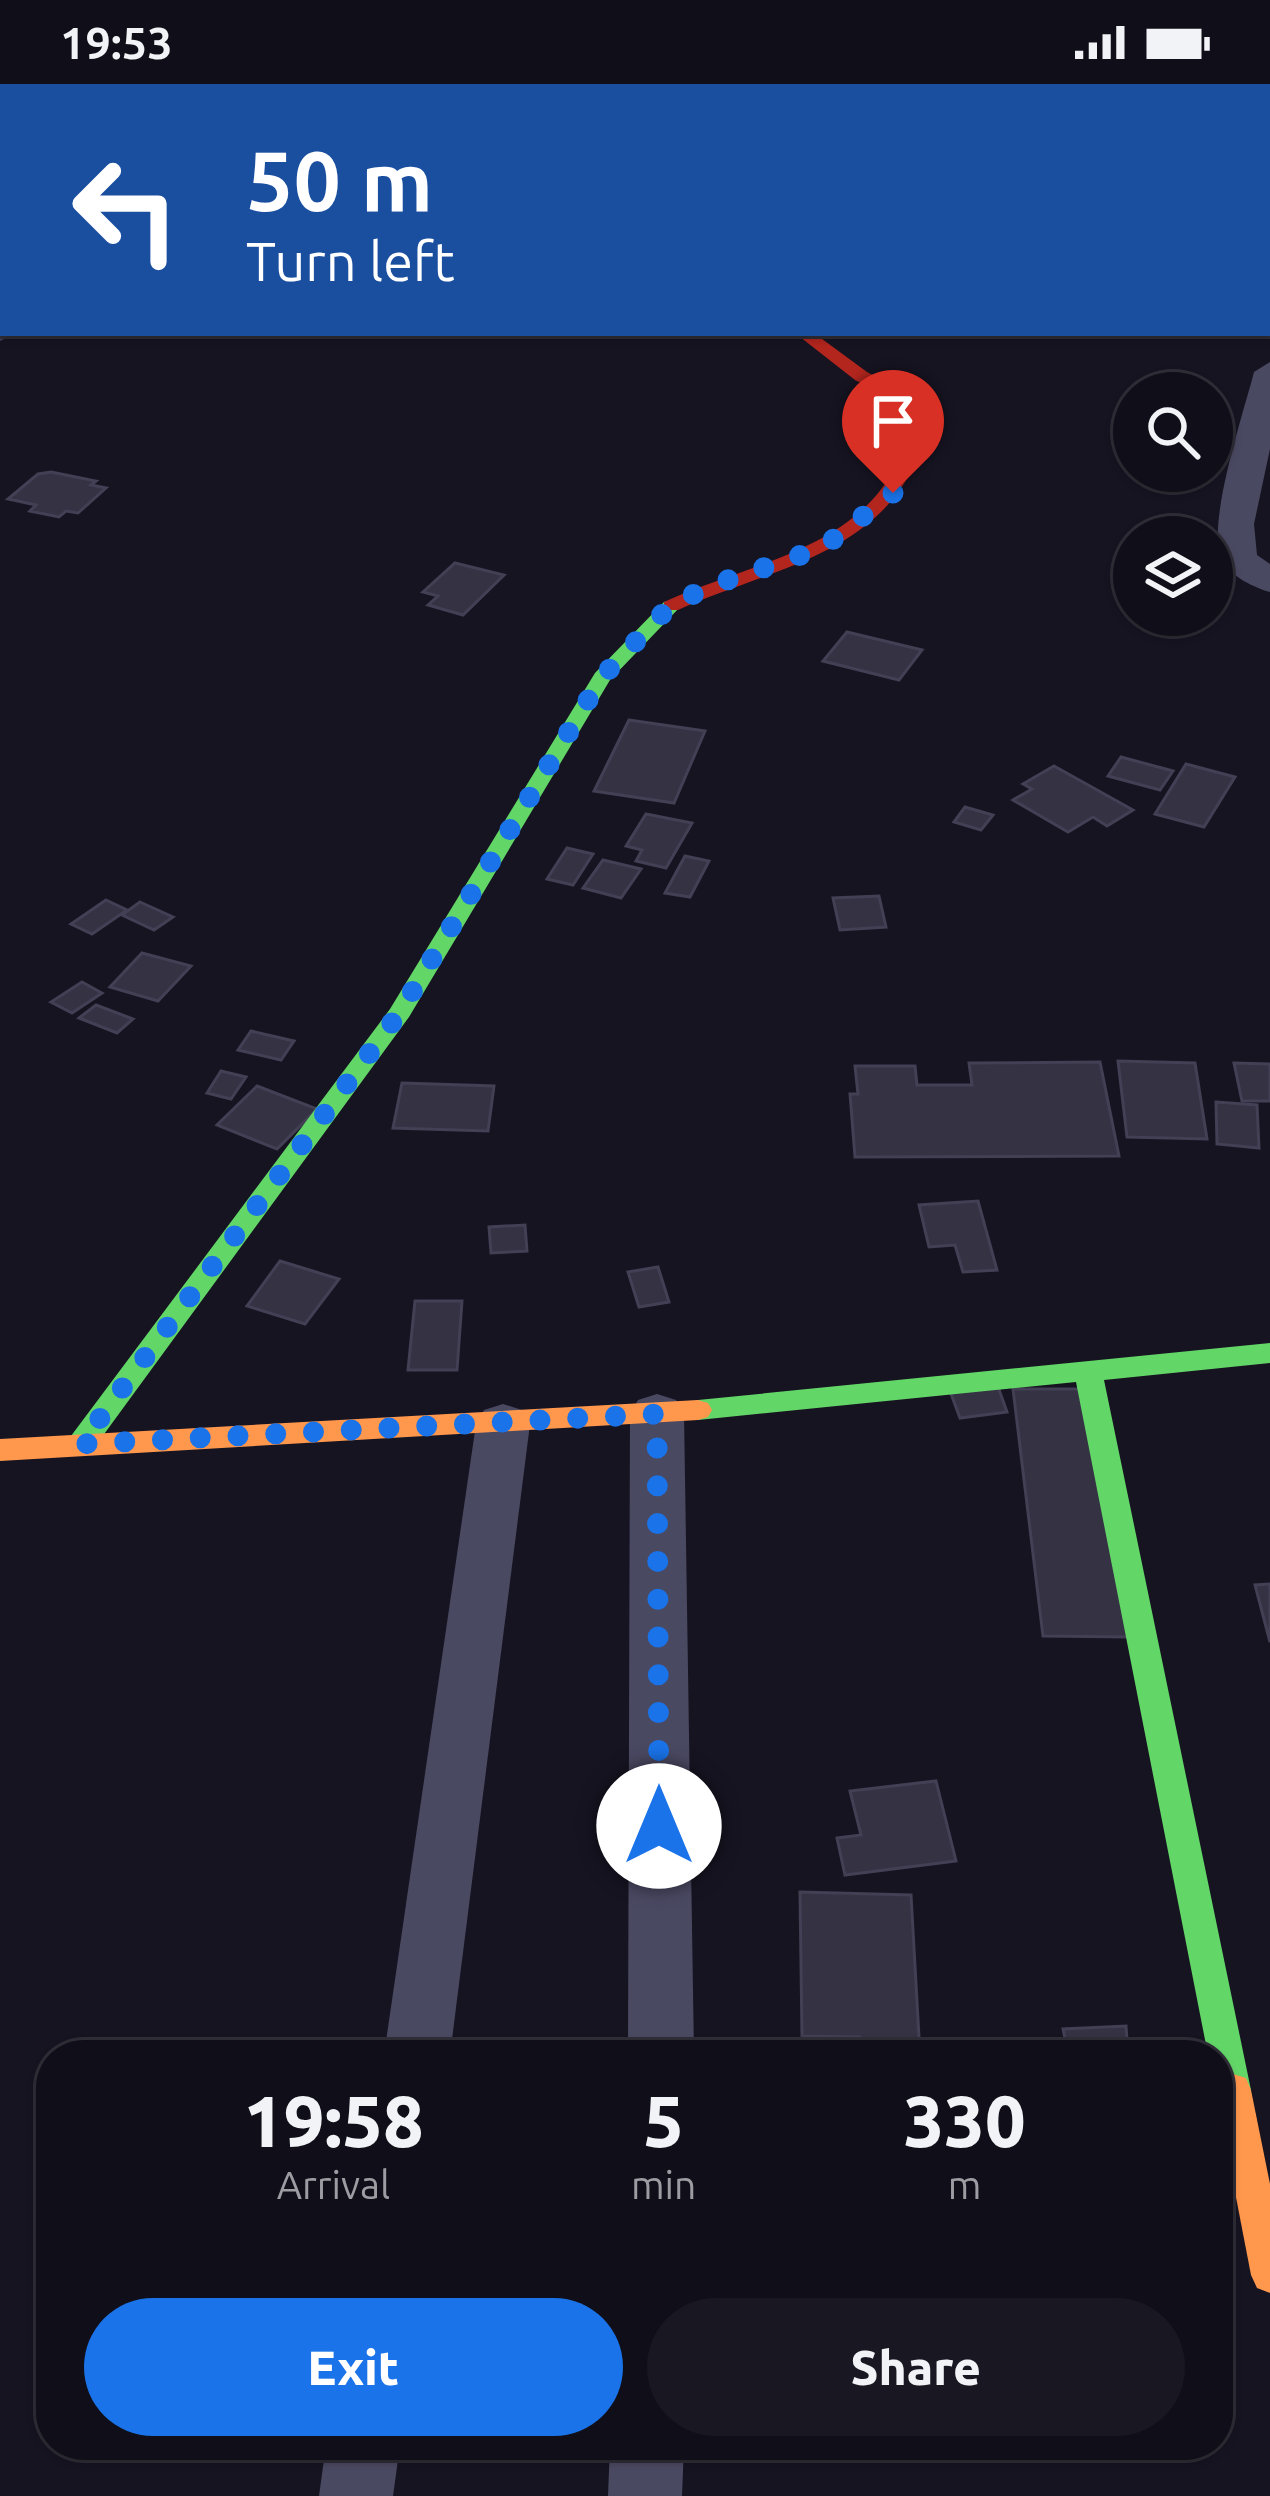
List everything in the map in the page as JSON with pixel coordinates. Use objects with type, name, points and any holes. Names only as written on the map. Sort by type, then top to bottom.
[{"type":"street","points":[[81,1444],[400,1012],[602,677],[668,608],[707,587],[822,548],[893,493],[908,469],[919,431],[922,416],[916,405],[861,376],[806,336]]},
{"type":"street","points":[[1270,372],[1236,524],[1239,559],[1270,580]]},
{"type":"street","points":[[0,1450],[657,1414],[1270,1353]]},
{"type":"street","points":[[1088,1371],[1223,2040]]},
{"type":"street","points":[[657,1414],[661,2040]]},
{"type":"street","points":[[418,2040],[503,1424]]},
{"type":"street","points":[[1233,2091],[1270,2275]]},
{"type":"street","points":[[356,2496],[361,2460]]},
{"type":"street","points":[[645,2496],[646,2460]]},
{"type":"building","points":[[38,474],[96,481],[91,485],[106,488],[78,513],[66,511],[59,517],[30,511],[36,505],[8,499]]},
{"type":"building","points":[[455,563],[504,575],[463,615],[428,605],[438,596],[423,592]]},
{"type":"building","points":[[847,632],[922,650],[899,680],[823,661]]},
{"type":"building","points":[[629,720],[705,731],[674,803],[594,791]]},
{"type":"building","points":[[1121,757],[1173,771],[1160,790],[1108,776]]},
{"type":"building","points":[[1186,764],[1235,777],[1204,827],[1155,814]]},
{"type":"building","points":[[1054,766],[1133,810],[1107,826],[1093,817],[1068,832],[1013,800],[1032,789],[1023,784]]},
{"type":"building","points":[[965,807],[993,815],[981,830],[954,822]]},
{"type":"building","points":[[646,814],[692,823],[666,868],[636,861],[642,850],[626,846]]},
{"type":"building","points":[[567,848],[593,854],[573,885],[547,879]]},
{"type":"building","points":[[685,856],[709,861],[690,897],[665,893]]},
{"type":"building","points":[[603,860],[641,869],[621,898],[583,888]]},
{"type":"building","points":[[879,896],[886,927],[840,930],[833,898]]},
{"type":"building","points":[[106,900],[127,910],[92,934],[71,924]]},
{"type":"building","points":[[140,902],[173,917],[154,930],[122,915]]},
{"type":"building","points":[[142,953],[191,966],[158,1001],[110,987]]},
{"type":"building","points":[[82,982],[102,993],[72,1013],[51,1002]]},
{"type":"building","points":[[96,1005],[133,1019],[117,1033],[79,1018]]},
{"type":"building","points":[[251,1031],[294,1041],[281,1060],[238,1050]]},
{"type":"building","points":[[1118,1061],[1195,1063],[1207,1139],[1127,1137]]},
{"type":"building","points":[[1100,1062],[1119,1156],[855,1157],[850,1094],[858,1094],[855,1066],[915,1066],[917,1085],[972,1085],[969,1063]]},
{"type":"building","points":[[1234,1063],[1270,1064],[1270,1101],[1242,1101]]},
{"type":"building","points":[[221,1071],[246,1077],[231,1099],[207,1093]]},
{"type":"building","points":[[402,1083],[494,1086],[488,1131],[393,1128]]},
{"type":"building","points":[[257,1086],[317,1109],[277,1149],[217,1125]]},
{"type":"building","points":[[1216,1102],[1257,1105],[1259,1148],[1217,1144]]},
{"type":"building","points":[[978,1201],[997,1270],[963,1272],[955,1245],[929,1247],[919,1205]]},
{"type":"building","points":[[525,1225],[527,1251],[491,1253],[489,1227]]},
{"type":"building","points":[[280,1261],[339,1279],[305,1324],[247,1306]]},
{"type":"building","points":[[658,1267],[669,1302],[639,1307],[628,1272]]},
{"type":"building","points":[[415,1301],[462,1301],[457,1370],[408,1370]]},
{"type":"building","points":[[997,1384],[1007,1412],[960,1418],[950,1391]]},
{"type":"building","points":[[1013,1389],[1090,1389],[1128,1637],[1043,1636]]},
{"type":"building","points":[[1270,1584],[1270,1642],[1255,1585]]},
{"type":"building","points":[[936,1781],[956,1861],[845,1875],[837,1838],[861,1835],[850,1791]]},
{"type":"building","points":[[800,1892],[911,1895],[919,2040],[802,2036]]},
{"type":"building","points":[[1126,2026],[1127,2040],[1065,2040],[1063,2029]]},
{"type":"traffic: fast","points":[[81,1444],[400,1012],[602,677],[671,606]]},
{"type":"traffic: fast","points":[[698,1410],[1270,1353]]},
{"type":"traffic: fast","points":[[1088,1371],[1223,2040]]},
{"type":"traffic: slow","points":[[0,1450],[698,1410]]},
{"type":"traffic: slow","points":[[1233,2090],[1270,2275]]},
{"type":"traffic: jam","points":[[671,606],[789,558],[858,523],[886,497],[907,462],[922,416],[916,405],[861,376],[807,336]]},
{"type":"route","points":[[659,1826],[657,1414],[81,1444],[400,1012],[602,677],[668,608],[707,587],[822,548],[893,493]]}]
